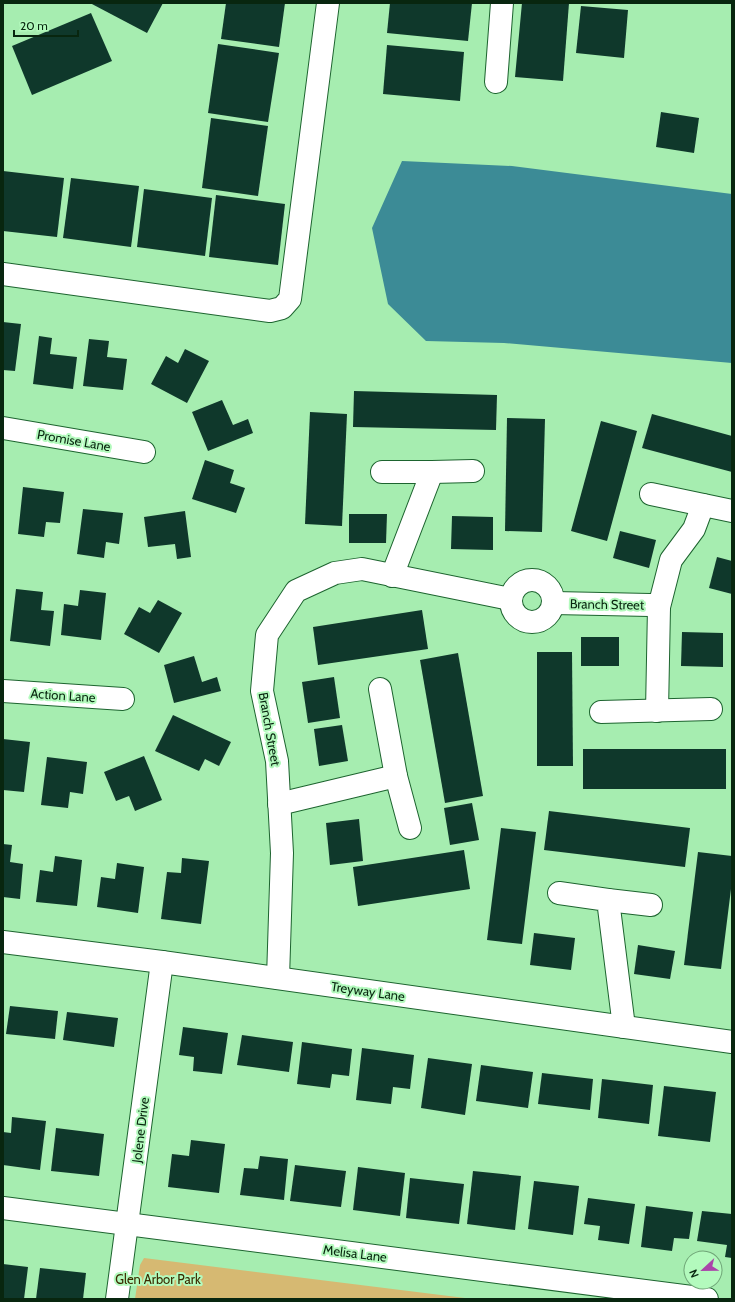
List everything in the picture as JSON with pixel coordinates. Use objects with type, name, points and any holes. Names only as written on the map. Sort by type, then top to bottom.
[{"type":"street","points":[[3,274],[270,311],[282,308],[290,299],[328,3]]},
{"type":"street","points":[[496,82],[502,3]]},
{"type":"street","name":"Promise Lane","points":[[3,428],[144,452]]},
{"type":"street","points":[[382,472],[473,471]]},
{"type":"street","points":[[392,576],[432,472]]},
{"type":"street","points":[[651,494],[732,511]]},
{"type":"street","points":[[657,711],[659,607],[671,560],[694,528],[703,505]]},
{"type":"street","name":"Branch Street","points":[[278,978],[282,852],[276,761],[262,691],[267,635],[296,591],[335,573],[362,569],[510,599]]},
{"type":"street","name":"Branch Street","points":[[534,579],[545,583],[552,592],[554,603],[550,614],[542,621],[530,623],[520,619],[512,610],[510,599],[514,589],[523,581],[534,579]]},
{"type":"street","name":"Branch Street","points":[[554,603],[650,605],[659,607]]},
{"type":"street","points":[[380,689],[396,776],[410,828]]},
{"type":"street","name":"Action Lane","points":[[3,691],[123,699]]},
{"type":"street","points":[[601,712],[711,709]]},
{"type":"street","points":[[279,804],[396,776]]},
{"type":"street","points":[[560,893],[651,905]]},
{"type":"street","points":[[608,900],[624,1027]]},
{"type":"street","name":"Treyway Lane","points":[[3,942],[162,962],[732,1042]]},
{"type":"street","name":"Jolene Drive","points":[[117,1299],[162,962]]},
{"type":"street","name":"Melisa Lane","points":[[3,1208],[706,1299]]},
{"type":"green space","name":"Glen Arbor Park","points":[[144,1258],[473,1299],[135,1299],[140,1265]]},
{"type":"water","points":[[402,161],[512,166],[732,194],[732,363],[504,343],[426,341],[388,304],[372,228]]},
{"type":"building","points":[[90,3],[163,3],[147,33]]},
{"type":"building","points":[[226,3],[285,3],[279,47],[221,39]]},
{"type":"building","points":[[390,3],[472,3],[468,41],[387,33]]},
{"type":"building","points":[[522,3],[569,3],[563,81],[515,77]]},
{"type":"building","points":[[581,6],[628,10],[624,58],[576,53]]},
{"type":"building","points":[[91,13],[112,61],[32,95],[12,46]]},
{"type":"building","points":[[218,44],[279,53],[268,122],[208,113]]},
{"type":"building","points":[[387,45],[464,52],[460,101],[383,94]]},
{"type":"building","points":[[661,112],[699,118],[694,153],[656,147]]},
{"type":"building","points":[[211,118],[268,126],[258,196],[202,188]]},
{"type":"building","points":[[3,171],[64,178],[57,237],[3,231]]},
{"type":"building","points":[[71,178],[139,186],[131,247],[63,238]]},
{"type":"building","points":[[144,189],[212,198],[205,256],[137,247]]},
{"type":"building","points":[[216,195],[285,204],[278,265],[209,257]]},
{"type":"building","points":[[3,322],[21,324],[15,371],[3,370]]},
{"type":"building","points":[[39,336],[52,338],[50,354],[77,357],[73,389],[33,384]]},
{"type":"building","points":[[89,339],[109,341],[107,357],[127,359],[123,390],[83,386]]},
{"type":"building","points":[[185,349],[209,361],[187,403],[151,384],[166,356],[178,363]]},
{"type":"building","points":[[354,391],[497,395],[496,430],[353,427]]},
{"type":"building","points":[[222,400],[233,425],[248,419],[253,433],[208,451],[192,412]]},
{"type":"building","points":[[310,412],[347,414],[342,526],[305,524]]},
{"type":"building","points":[[652,414],[732,436],[732,472],[642,448]]},
{"type":"building","points":[[507,418],[545,419],[542,532],[505,531]]},
{"type":"building","points":[[601,421],[637,431],[607,541],[571,531]]},
{"type":"building","points":[[205,460],[234,470],[230,483],[245,488],[236,513],[192,499]]},
{"type":"building","points":[[23,487],[64,492],[60,523],[46,522],[44,537],[18,534]]},
{"type":"building","points":[[83,509],[123,513],[119,544],[106,542],[104,558],[77,554]]},
{"type":"building","points":[[185,511],[191,557],[177,559],[175,544],[148,547],[144,517]]},
{"type":"building","points":[[349,514],[387,514],[386,543],[349,543]]},
{"type":"building","points":[[452,516],[493,517],[493,550],[451,549]]},
{"type":"building","points":[[620,531],[656,540],[649,568],[613,558]]},
{"type":"building","points":[[717,557],[732,561],[732,594],[709,588]]},
{"type":"building","points":[[16,589],[43,592],[41,610],[54,611],[50,646],[10,641]]},
{"type":"building","points":[[80,590],[106,593],[101,640],[61,635],[64,604],[78,606]]},
{"type":"building","points":[[158,600],[182,613],[159,653],[124,634],[139,607],[150,613]]},
{"type":"building","points":[[422,610],[428,649],[318,665],[313,627]]},
{"type":"building","points":[[682,632],[723,633],[723,667],[681,666]]},
{"type":"building","points":[[581,637],[619,637],[619,666],[581,666]]},
{"type":"building","points":[[537,652],[572,652],[573,766],[537,766]]},
{"type":"building","points":[[458,653],[483,796],[445,803],[420,660]]},
{"type":"building","points":[[194,656],[202,682],[217,677],[221,691],[174,703],[164,665]]},
{"type":"building","points":[[334,677],[340,718],[308,723],[302,682]]},
{"type":"building","points":[[173,715],[231,742],[219,766],[205,759],[199,771],[155,751]]},
{"type":"building","points":[[342,725],[348,761],[319,766],[314,729]]},
{"type":"building","points":[[3,739],[30,742],[24,792],[3,790]]},
{"type":"building","points":[[583,749],[726,749],[726,789],[583,789]]},
{"type":"building","points":[[144,756],[162,800],[135,811],[129,796],[116,801],[104,772]]},
{"type":"building","points":[[47,757],[87,762],[83,794],[70,792],[68,808],[41,805]]},
{"type":"building","points":[[472,803],[479,840],[450,845],[444,808]]},
{"type":"building","points":[[549,811],[690,828],[685,867],[544,850]]},
{"type":"building","points":[[359,819],[363,861],[330,865],[326,823]]},
{"type":"building","points":[[501,828],[536,832],[522,944],[487,940]]},
{"type":"building","points":[[3,844],[12,845],[10,862],[23,864],[20,899],[3,897]]},
{"type":"building","points":[[464,850],[470,889],[358,906],[353,867]]},
{"type":"building","points":[[698,852],[732,856],[732,881],[721,969],[684,965]]},
{"type":"building","points":[[55,856],[82,860],[77,906],[36,902],[40,870],[53,872]]},
{"type":"building","points":[[182,858],[209,861],[201,924],[161,919],[167,872],[181,873]]},
{"type":"building","points":[[117,863],[144,867],[138,913],[97,907],[101,877],[115,879]]},
{"type":"building","points":[[534,933],[575,938],[571,970],[530,965]]},
{"type":"building","points":[[638,945],[675,951],[670,979],[634,974]]},
{"type":"building","points":[[10,1006],[58,1011],[55,1039],[6,1034]]},
{"type":"building","points":[[67,1012],[118,1018],[114,1047],[63,1040]]},
{"type":"building","points":[[183,1027],[228,1033],[222,1074],[193,1071],[194,1057],[179,1055]]},
{"type":"building","points":[[242,1035],[293,1042],[289,1072],[237,1065]]},
{"type":"building","points":[[302,1042],[352,1049],[349,1076],[332,1074],[330,1088],[297,1084]]},
{"type":"building","points":[[362,1048],[414,1055],[410,1089],[393,1087],[391,1104],[356,1100]]},
{"type":"building","points":[[428,1058],[472,1064],[465,1115],[421,1108]]},
{"type":"building","points":[[481,1065],[533,1072],[528,1108],[476,1101]]},
{"type":"building","points":[[542,1073],[593,1079],[590,1110],[538,1104]]},
{"type":"building","points":[[602,1079],[653,1085],[649,1124],[598,1118]]},
{"type":"building","points":[[664,1086],[716,1092],[710,1142],[658,1136]]},
{"type":"building","points":[[12,1117],[46,1121],[40,1170],[3,1165],[3,1132],[11,1133]]},
{"type":"building","points":[[56,1128],[104,1134],[99,1176],[51,1171]]},
{"type":"building","points":[[191,1140],[225,1144],[219,1193],[168,1187],[172,1154],[189,1156]]},
{"type":"building","points":[[260,1156],[288,1159],[284,1200],[240,1195],[244,1168],[258,1169]]},
{"type":"building","points":[[295,1165],[346,1171],[341,1207],[290,1201]]},
{"type":"building","points":[[358,1167],[405,1173],[400,1216],[353,1210]]},
{"type":"building","points":[[473,1171],[521,1176],[515,1230],[467,1224]]},
{"type":"building","points":[[410,1178],[464,1184],[459,1224],[406,1218]]},
{"type":"building","points":[[534,1181],[579,1186],[573,1235],[528,1229]]},
{"type":"building","points":[[588,1198],[635,1204],[629,1244],[598,1240],[600,1226],[584,1224]]},
{"type":"building","points":[[646,1206],[693,1212],[689,1239],[674,1238],[672,1251],[641,1247]]},
{"type":"building","points":[[702,1211],[732,1214],[732,1258],[725,1257],[727,1245],[697,1241]]},
{"type":"building","points":[[3,1264],[28,1267],[24,1299],[3,1299]]},
{"type":"building","points":[[40,1268],[86,1273],[83,1299],[36,1299]]}]
